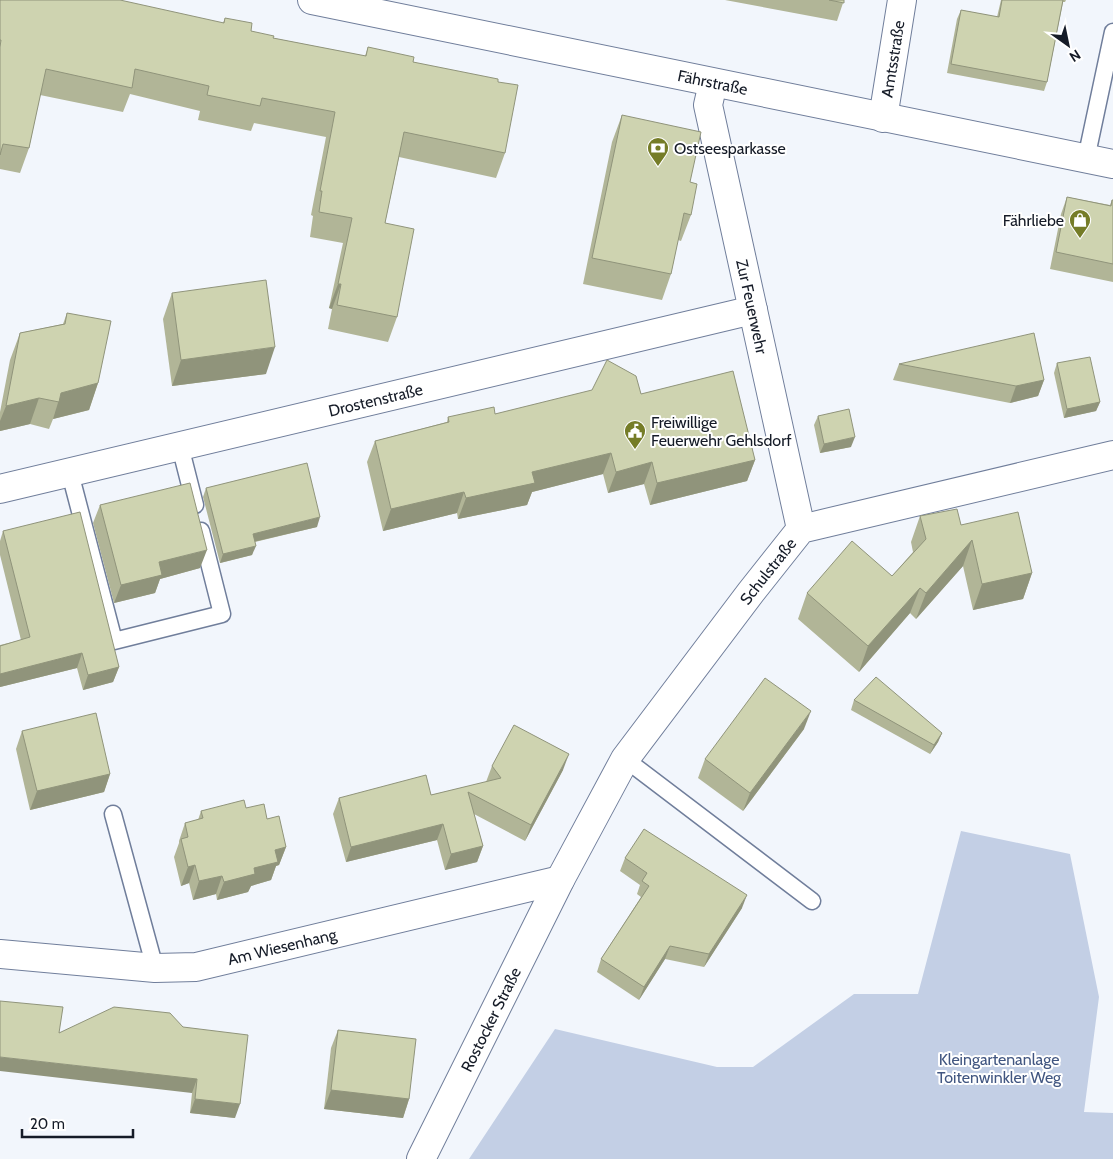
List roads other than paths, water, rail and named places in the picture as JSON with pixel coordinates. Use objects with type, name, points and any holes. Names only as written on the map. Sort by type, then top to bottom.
[{"type":"street","name":"Fährstraße","points":[[312,0],[1113,164]]},
{"type":"street","name":"Amtsstraße","points":[[883,118],[902,0]]},
{"type":"street","name":"Zur Feuerwehr","points":[[713,83],[708,105],[801,530]]},
{"type":"street","name":"Drostenstraße","points":[[0,489],[753,310]]},
{"type":"street","name":"Schulstraße","points":[[560,880],[625,759],[751,592],[801,530],[1113,455]]},
{"type":"street","name":"Am Wiesenhang","points":[[0,954],[155,968],[196,967],[560,880]]},
{"type":"street","name":"Rostocker Straße","points":[[421,1159],[560,880]]},
{"type":"lane","points":[[1086,159],[1113,32]]},
{"type":"lane","points":[[70,473],[114,641],[222,614],[180,446]]},
{"type":"lane","points":[[625,759],[812,901]]},
{"type":"lane","points":[[113,814],[155,968]]},
{"type":"place","name":"Ostseesparkasse","points":[[658,167]]},
{"type":"place","name":"Fährliebe","points":[[1080,239]]},
{"type":"place","name":"Freiwillige Feuerwehr Gehlsdorf","points":[[635,450]]},
{"type":"park label","name":"Kleingartenanlage Toitenwinkler Weg","points":[[999,1068]]}]
